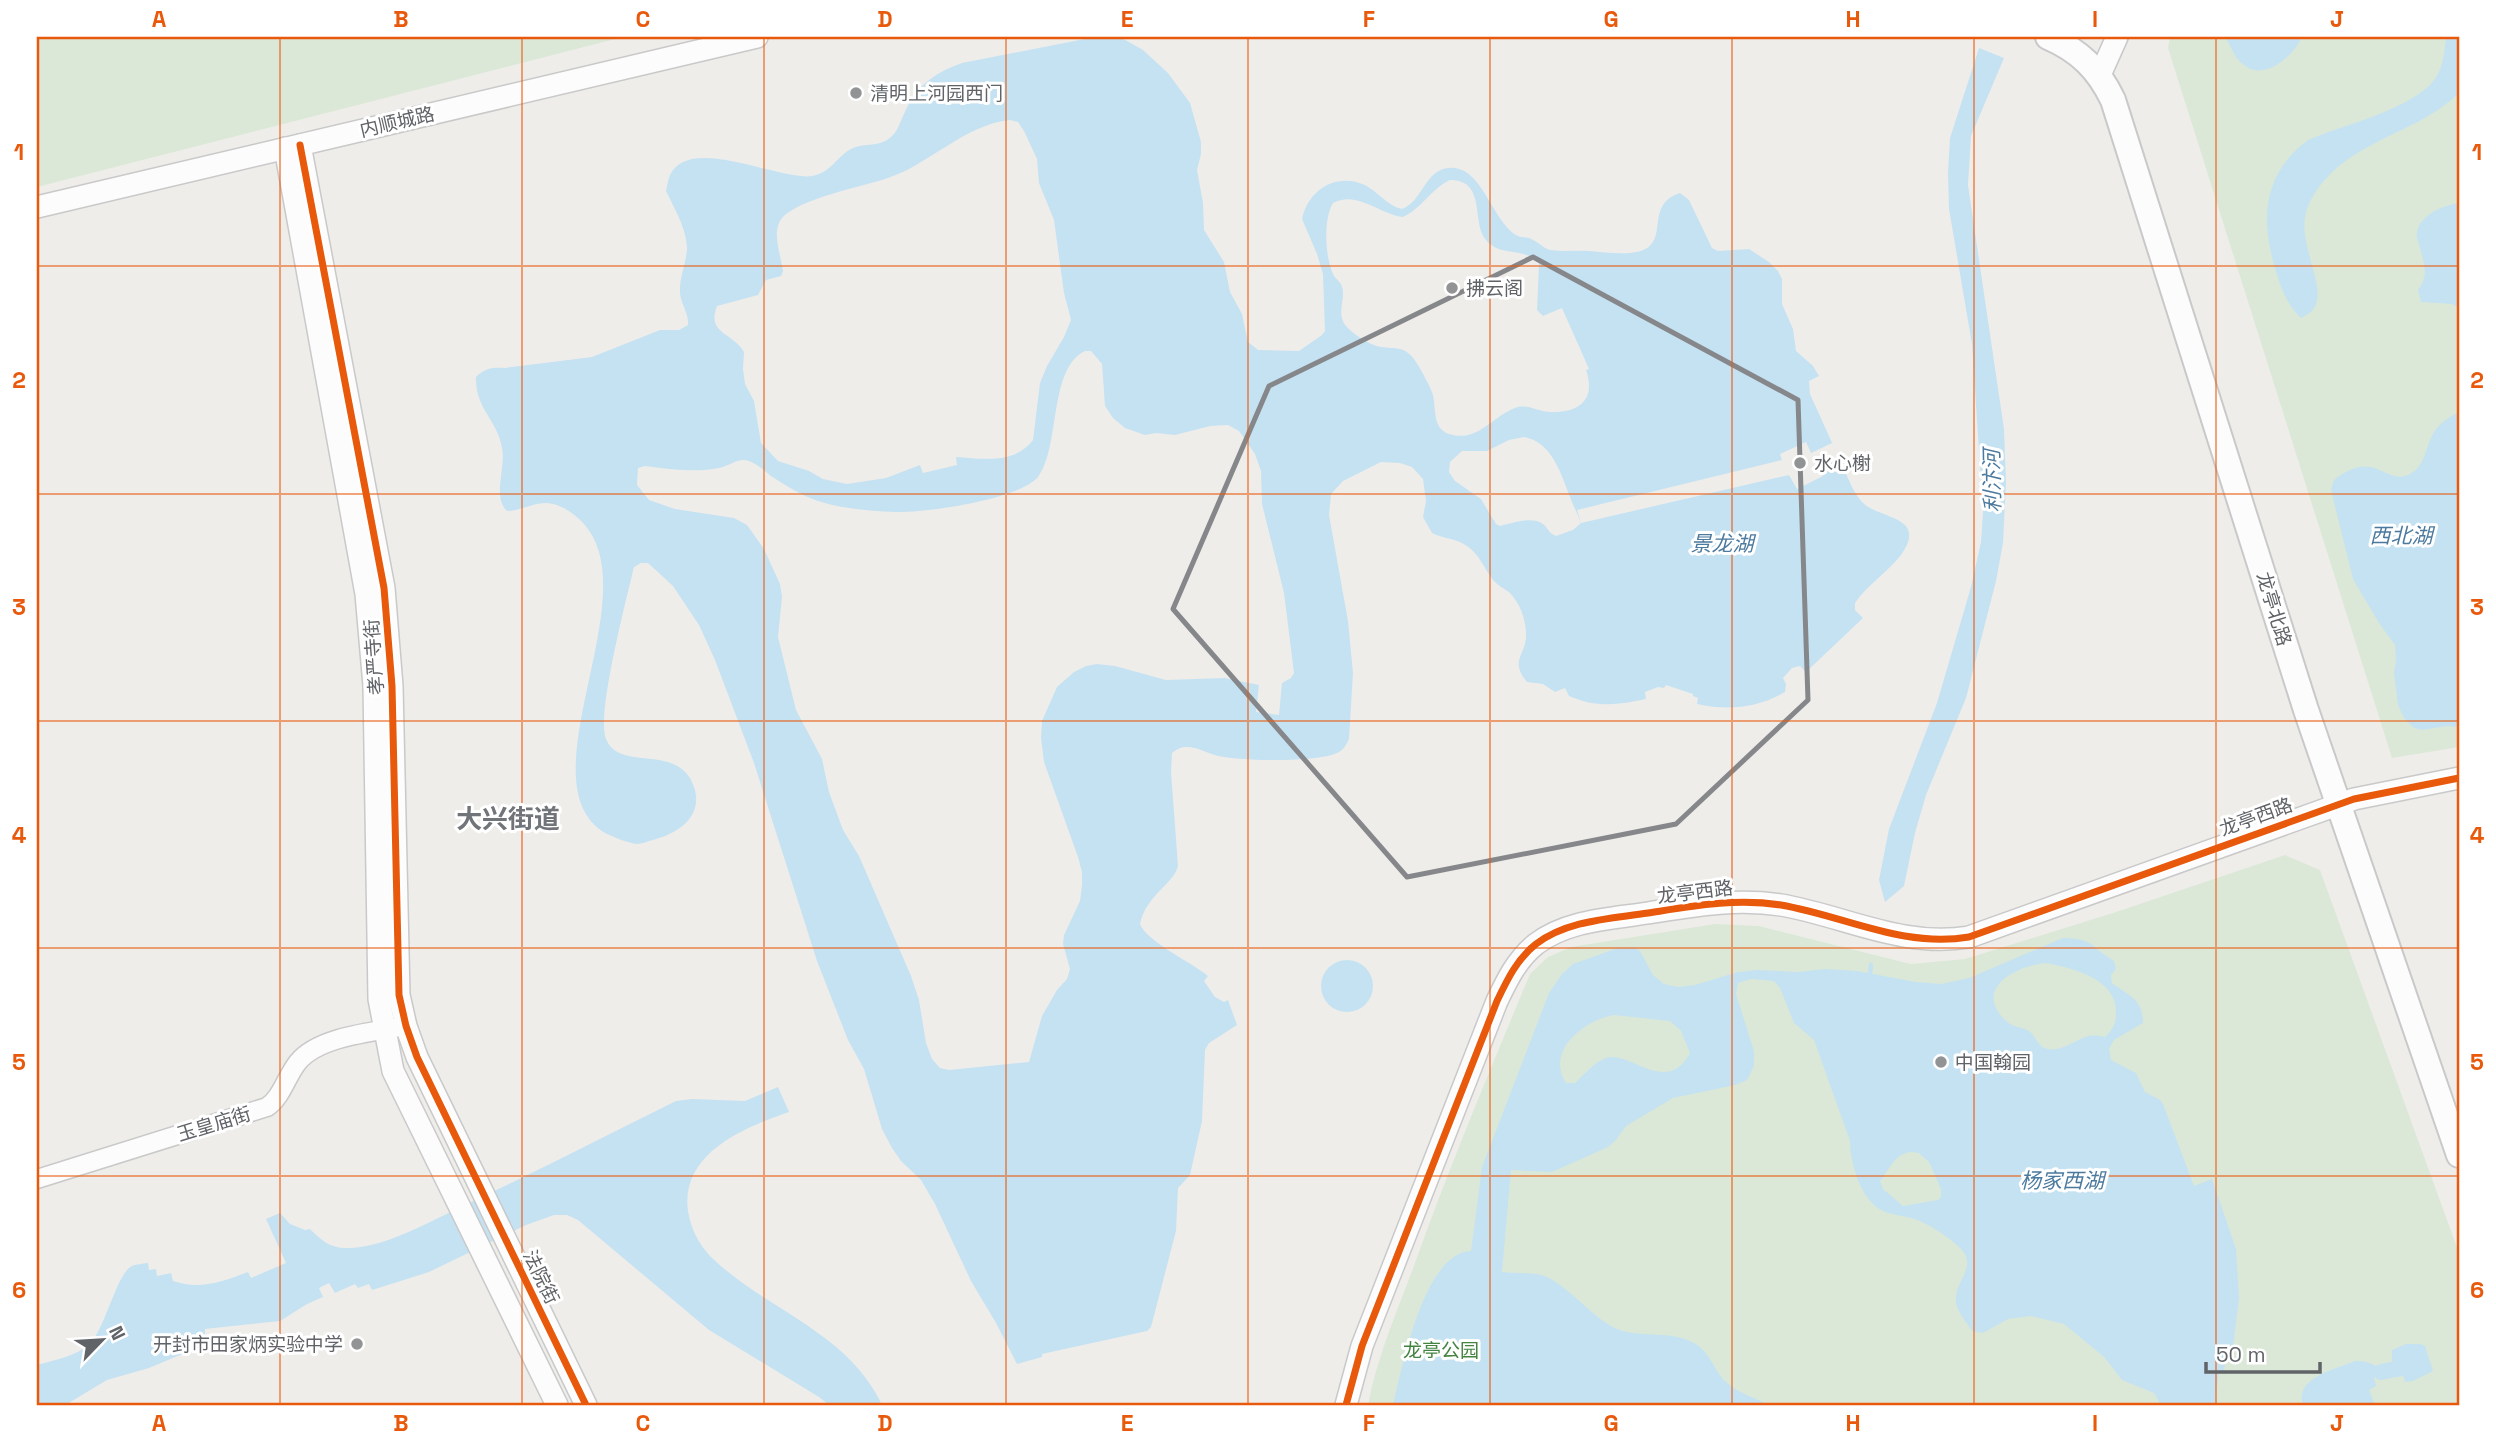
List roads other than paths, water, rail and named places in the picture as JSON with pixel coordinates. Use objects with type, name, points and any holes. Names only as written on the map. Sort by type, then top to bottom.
[{"type":"main road","points":[[2048,37],[2103,58]]},
{"type":"main road","points":[[2085,37],[2103,58]]},
{"type":"main road","name":"龙亭北路","points":[[2103,58],[2120,77],[2135,111],[2318,692],[2346,801],[2459,1155]]},
{"type":"main road","name":"龙亭北路","points":[[2346,801],[2459,1106]]},
{"type":"street","name":"内顺城路","points":[[37,207],[757,37]]},
{"type":"street","name":"孝严寺街","points":[[292,146],[384,588],[392,686],[399,995],[417,1056],[468,1161]]},
{"type":"street","name":"孝严寺街","points":[[292,146],[371,638],[378,985],[384,1030],[393,1071],[557,1405]]},
{"type":"street","name":"龙亭西路","points":[[1346,1405],[1362,1346],[1497,1001],[1519,962],[1536,944],[1549,936],[1584,923],[1706,904],[1742,902],[1790,907],[1918,940],[1944,941],[1969,937],[2346,801],[2459,778]]},
{"type":"street","name":"玉皇庙街","points":[[37,1179],[267,1107],[275,1102],[292,1069],[303,1055],[340,1038],[406,1026]]},
{"type":"street","name":"法院街","points":[[468,1161],[586,1405]]},
{"type":"water","name":"景龙湖","points":[[1095,37],[1120,37],[1143,50],[1168,73],[1190,103],[1201,142],[1197,170],[1203,203],[1204,230],[1224,262],[1230,292],[1242,314],[1248,342],[1258,350],[1299,351],[1325,331],[1323,274],[1302,219],[1310,200],[1325,186],[1334,182],[1365,185],[1402,209],[1415,200],[1428,180],[1440,170],[1460,169],[1478,184],[1501,219],[1518,236],[1531,239],[1551,250],[1619,253],[1648,248],[1654,241],[1662,206],[1680,193],[1689,200],[1712,248],[1718,251],[1749,249],[1778,271],[1782,279],[1782,304],[1793,329],[1796,351],[1813,366],[1819,376],[1809,381],[1810,394],[1852,487],[1864,504],[1902,523],[1909,535],[1901,555],[1855,603],[1855,610],[1863,618],[1806,672],[1800,666],[1792,668],[1783,678],[1786,684],[1785,692],[1753,705],[1720,707],[1697,704],[1698,698],[1693,694],[1666,685],[1664,688],[1658,687],[1645,692],[1646,699],[1598,704],[1569,696],[1565,688],[1555,692],[1543,684],[1527,682],[1519,668],[1526,632],[1519,606],[1510,593],[1493,580],[1471,549],[1459,541],[1432,533],[1423,517],[1426,501],[1423,479],[1412,467],[1381,462],[1343,481],[1331,494],[1329,515],[1348,621],[1353,673],[1349,739],[1346,745],[1329,756],[1298,759],[1229,758],[1189,747],[1172,753],[1178,866],[1171,879],[1148,905],[1140,924],[1144,931],[1160,944],[1208,976],[1204,981],[1215,997],[1224,1002],[1228,1000],[1237,1025],[1209,1043],[1205,1050],[1202,1121],[1190,1175],[1178,1188],[1176,1231],[1151,1327],[1147,1331],[1042,1354],[1042,1357],[1017,1364],[971,1281],[935,1204],[921,1180],[901,1161],[882,1129],[864,1069],[848,1040],[817,961],[754,763],[715,660],[699,625],[673,586],[648,563],[634,567],[625,603],[605,706],[606,739],[613,749],[624,755],[664,761],[677,766],[688,775],[695,790],[695,809],[685,824],[670,834],[637,844],[607,834],[584,810],[576,776],[579,734],[603,596],[600,556],[584,524],[566,509],[547,503],[507,511],[500,498],[502,448],[496,429],[479,398],[476,377],[492,368],[592,357],[660,330],[679,330],[688,325],[680,293],[687,249],[685,234],[666,191],[670,175],[680,163],[696,159],[715,159],[797,176],[819,174],[851,149],[882,143],[891,137],[920,88],[943,71],[962,63]],"holes":[[[1010,120],[1018,122],[1037,159],[1039,183],[1054,220],[1064,293],[1071,320],[1040,383],[1033,440],[1026,448],[1008,456],[987,459],[956,457],[957,465],[923,473],[920,465],[886,478],[847,484],[823,479],[809,471],[778,461],[761,443],[754,401],[745,384],[744,352],[718,328],[715,322],[717,306],[758,295],[766,280],[781,276],[783,271],[777,230],[782,218],[791,211],[817,199],[903,172],[962,137],[993,123]],[[1450,180],[1462,182],[1469,187],[1474,195],[1479,223],[1486,240],[1498,249],[1527,255],[1539,264],[1537,310],[1543,316],[1562,308],[1589,369],[1586,370],[1589,380],[1587,396],[1577,407],[1561,412],[1519,407],[1506,412],[1476,432],[1459,436],[1449,434],[1439,427],[1432,392],[1410,355],[1399,349],[1369,343],[1344,324],[1341,313],[1343,290],[1331,269],[1327,250],[1328,219],[1333,203],[1351,199],[1403,217]],[[1085,351],[1091,351],[1102,364],[1105,406],[1113,418],[1125,428],[1145,435],[1175,435],[1210,426],[1228,425],[1239,431],[1255,454],[1261,471],[1262,504],[1284,593],[1294,673],[1282,683],[1279,715],[1256,712],[1259,685],[1225,678],[1166,680],[1115,666],[1097,664],[1074,672],[1057,687],[1042,721],[1041,738],[1044,762],[1082,872],[1080,901],[1064,935],[1063,944],[1070,969],[1067,979],[1057,990],[1042,1016],[1029,1062],[949,1070],[940,1068],[932,1059],[911,976],[859,856],[843,830],[829,792],[822,759],[796,710],[778,637],[782,597],[780,584],[764,549],[747,525],[734,518],[675,509],[649,500],[637,485],[638,468],[645,466],[701,470],[745,460],[812,499],[866,510],[928,510],[993,498],[1028,485],[1038,477],[1050,447],[1065,374],[1073,360]],[[1524,437],[1534,440],[1542,445],[1554,460],[1581,523],[1573,530],[1556,536],[1543,524],[1534,521],[1500,526],[1496,524],[1481,499],[1455,481],[1449,472],[1450,462],[1462,451],[1487,451],[1509,440]]]},
{"type":"water","points":[[2225,37],[2302,37],[2285,59],[2269,69],[2261,70],[2244,65]]},
{"type":"water","points":[[2446,37],[2459,37],[2458,94],[2440,109],[2378,141],[2339,166],[2309,204],[2305,230],[2318,294],[2314,309],[2301,318],[2282,290],[2271,252],[2267,217],[2273,183],[2293,153],[2308,140],[2394,108],[2425,90],[2440,70]]},
{"type":"water","name":"利汴河","points":[[1979,48],[2004,58],[1971,136],[1968,185],[2004,429],[2006,482],[2003,543],[1966,698],[1926,795],[1904,886],[1885,902],[1879,880],[1889,829],[1937,703],[1971,587],[1981,542],[1983,512],[1972,344],[1949,209],[1948,173],[1950,138]]},
{"type":"water","points":[[2459,203],[2459,308],[2452,304],[2421,302],[2418,290],[2424,279],[2424,268],[2417,237],[2419,227],[2433,212]]},
{"type":"water","name":"西北湖","points":[[2459,412],[2459,727],[2422,730],[2414,728],[2404,718],[2398,705],[2394,673],[2395,645],[2353,579],[2331,490],[2334,480],[2360,467],[2370,467],[2393,476],[2410,474],[2422,461],[2436,429]]},
{"type":"water","name":"杨家西湖","points":[[2063,938],[2092,944],[2114,961],[2116,969],[2111,975],[2112,983],[2137,1003],[2143,1023],[2114,1040],[2109,1049],[2111,1060],[2136,1073],[2145,1092],[2163,1104],[2194,1186],[2212,1179],[2236,1249],[2239,1298],[2232,1356],[2226,1355],[2224,1372],[2219,1372],[2215,1403],[2224,1405],[2161,1405],[2154,1393],[2122,1380],[2104,1357],[2064,1324],[2031,1316],[2008,1319],[1983,1333],[1972,1331],[1956,1301],[1957,1290],[1967,1266],[1965,1254],[1951,1240],[1930,1226],[1915,1219],[1883,1211],[1869,1199],[1858,1181],[1850,1141],[1814,1040],[1794,1023],[1780,988],[1774,981],[1751,979],[1738,983],[1736,994],[1754,1051],[1754,1066],[1747,1080],[1673,1098],[1626,1126],[1608,1147],[1552,1172],[1511,1170],[1502,1272],[1549,1278],[1614,1328],[1640,1334],[1675,1336],[1692,1342],[1703,1350],[1726,1382],[1769,1405],[1393,1405],[1409,1340],[1428,1290],[1440,1270],[1455,1256],[1471,1251],[1482,1167],[1549,993],[1573,964],[1615,949],[1635,948],[1640,951],[1653,975],[1664,984],[1678,987],[1757,970],[1857,971],[1941,984],[1969,978]],"holes":[[[2045,963],[2091,977],[2109,991],[2114,1001],[2116,1016],[2105,1037],[2089,1036],[2058,1049],[2048,1049],[2029,1031],[2005,1020],[1996,1008],[1996,989],[2011,974]],[[1614,1015],[1670,1021],[1681,1031],[1690,1053],[1680,1066],[1659,1072],[1616,1057],[1606,1058],[1575,1083],[1566,1083],[1560,1060],[1564,1049],[1580,1030]],[[1919,1153],[1929,1162],[1941,1189],[1941,1197],[1938,1200],[1903,1206],[1883,1189],[1880,1181],[1896,1159],[1905,1154]]]},
{"type":"water","points":[[1347,960],[1366,967],[1373,986],[1366,1005],[1347,1012],[1328,1005],[1321,986],[1328,967]]},
{"type":"water","points":[[778,1087],[789,1112],[754,1126],[719,1145],[694,1173],[688,1191],[691,1224],[711,1257],[733,1276],[827,1340],[849,1359],[867,1380],[882,1405],[829,1405],[709,1330],[578,1220],[567,1215],[554,1215],[526,1225],[429,1272],[372,1290],[369,1284],[358,1288],[355,1284],[335,1293],[329,1283],[319,1288],[323,1297],[280,1321],[205,1329],[205,1335],[195,1338],[199,1347],[149,1368],[107,1380],[67,1404],[37,1405],[37,1365],[73,1354],[91,1342],[102,1324],[121,1279],[132,1266],[148,1263],[149,1270],[156,1269],[157,1276],[171,1273],[173,1281],[183,1284],[220,1282],[248,1272],[251,1278],[286,1263],[266,1219],[280,1213],[290,1224],[305,1230],[310,1229],[335,1247],[375,1244],[420,1227],[676,1101],[745,1101]]},
{"type":"water","points":[[2406,1344],[2425,1346],[2433,1371],[2413,1381],[2405,1382],[2403,1375],[2399,1377],[2392,1360],[2392,1350]]},
{"type":"water","points":[[2355,1361],[2370,1363],[2381,1372],[2374,1377],[2376,1386],[2369,1390],[2375,1405],[2303,1405],[2302,1395],[2310,1381],[2327,1371]]},
{"type":"waterway","points":[[1870,973],[1871,965]]},
{"type":"waterway","points":[[2381,1372],[2396,1369]]},
{"type":"place","name":"清明上河园西门","points":[[856,93]]},
{"type":"place","name":"拂云阁","points":[[1452,288]]},
{"type":"place","name":"水心榭","points":[[1800,463]]},
{"type":"place","name":"中国翰园","points":[[1941,1062]]},
{"type":"place","name":"开封市田家炳实验中学","points":[[357,1344]]},
{"type":"district","name":"大兴街道","points":[[508,819]]},
{"type":"park label","name":"龙亭公园","points":[[1441,1350]]}]
